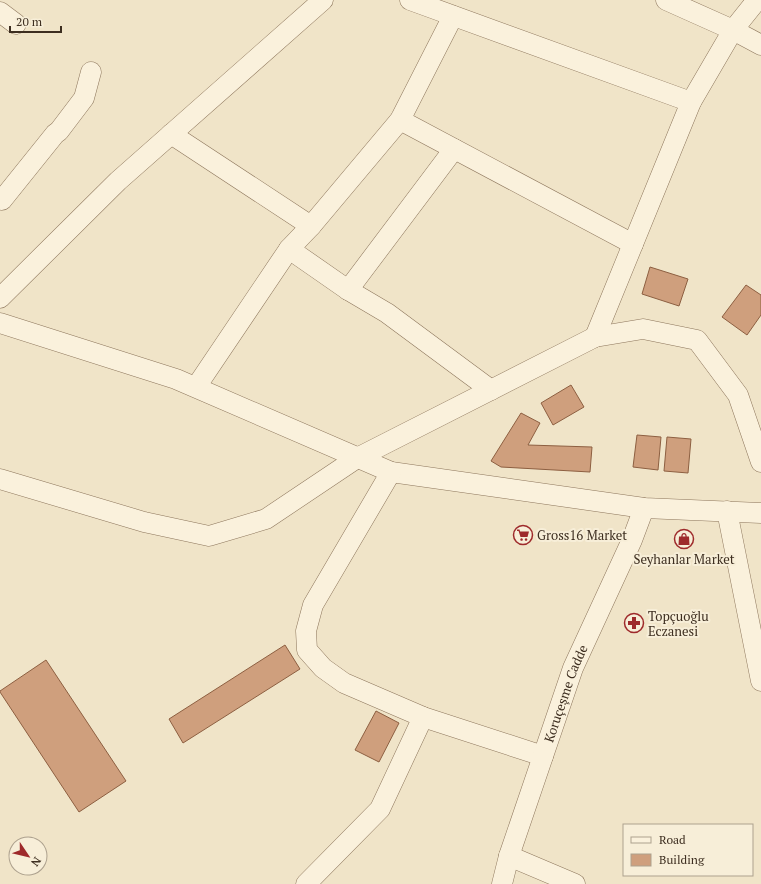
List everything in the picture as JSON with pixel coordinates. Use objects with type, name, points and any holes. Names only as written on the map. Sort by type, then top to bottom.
[{"type":"street","points":[[0,298],[118,181],[323,0]]},
{"type":"street","points":[[410,0],[691,102]]},
{"type":"street","points":[[666,0],[733,30],[761,45]]},
{"type":"street","points":[[595,337],[691,102],[733,30],[757,0]]},
{"type":"street","points":[[0,12],[16,24]]},
{"type":"street","points":[[196,388],[289,249],[311,226],[400,120],[452,16]]},
{"type":"street","points":[[0,198],[2,200],[84,98],[91,72]]},
{"type":"street","points":[[400,120],[633,244]]},
{"type":"street","points":[[171,134],[311,226]]},
{"type":"street","points":[[348,290],[454,149]]},
{"type":"street","points":[[289,249],[348,290],[387,313],[491,390]]},
{"type":"street","points":[[0,323],[176,379],[391,472],[644,508],[761,513]]},
{"type":"street","points":[[0,479],[144,522],[209,536],[266,519],[357,458],[595,337],[643,328],[697,340],[738,395],[761,462]]},
{"type":"street","points":[[391,472],[312,605],[306,630],[307,650],[323,668],[344,683],[423,717],[543,756]]},
{"type":"street","name":"Koruçeşme Cadde","points":[[502,884],[509,856],[573,668],[632,540],[644,508]]},
{"type":"street","points":[[727,511],[761,681]]},
{"type":"street","points":[[306,884],[380,809],[423,717]]},
{"type":"street","points":[[509,856],[575,884]]},
{"type":"building","points":[[650,267],[688,279],[679,306],[642,294]]},
{"type":"building","points":[[746,285],[761,295],[761,315],[747,335],[722,317]]},
{"type":"building","points":[[571,385],[584,407],[553,425],[541,403]]},
{"type":"building","points":[[521,413],[540,423],[528,445],[592,447],[590,472],[501,467],[491,461]]},
{"type":"building","points":[[637,435],[661,437],[658,470],[633,467]]},
{"type":"building","points":[[667,437],[691,439],[688,473],[664,471]]},
{"type":"building","points":[[285,645],[300,669],[183,743],[169,719]]},
{"type":"building","points":[[46,660],[126,781],[79,812],[0,692]]},
{"type":"building","points":[[376,711],[399,723],[379,762],[355,750]]},
{"type":"place","name":"Gross16 Market","points":[[523,535]]},
{"type":"place","name":"Seyhanlar Market","points":[[684,539]]},
{"type":"place","name":"Topçuoğlu Eczanesi","points":[[634,623]]}]
